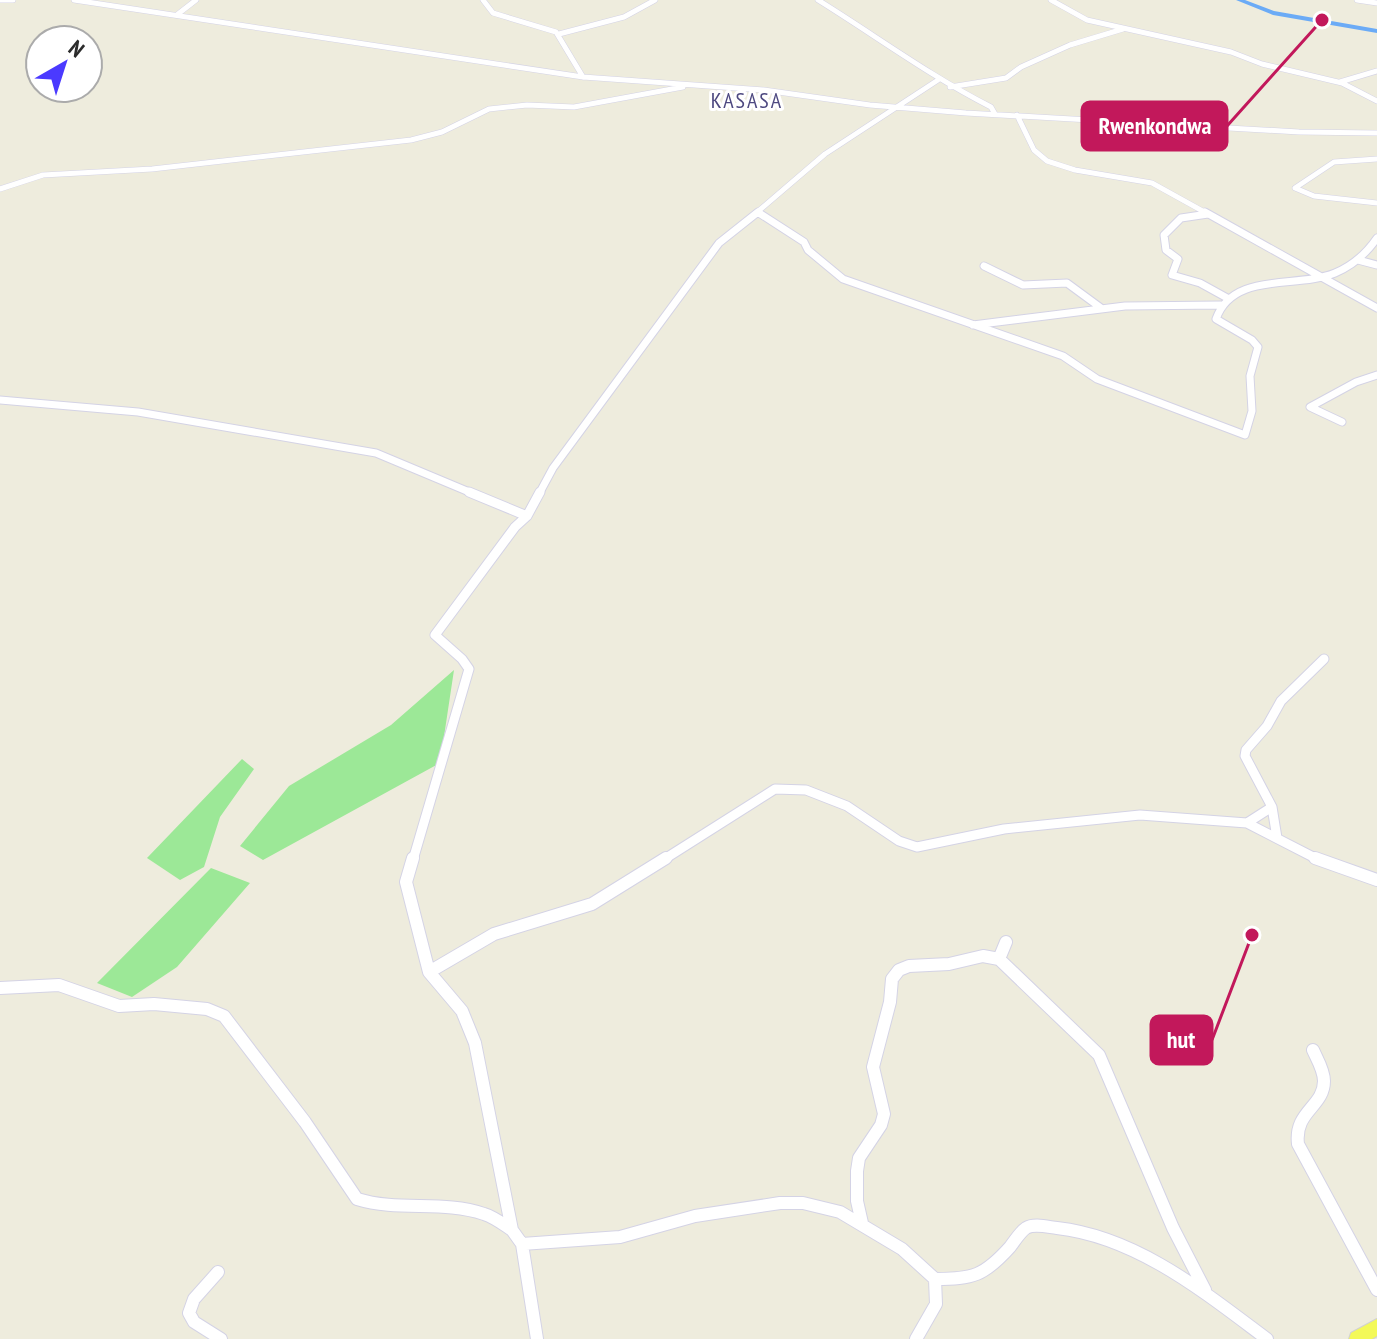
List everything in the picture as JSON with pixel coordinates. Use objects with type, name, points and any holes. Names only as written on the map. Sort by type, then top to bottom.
[{"type":"main road","points":[[1357,1339],[1377,1327]]},
{"type":"street","points":[[0,0],[13,0]]},
{"type":"street","points":[[74,0],[113,2],[583,77],[764,90],[892,108],[1299,132],[1377,133]]},
{"type":"street","points":[[178,14],[196,0]]},
{"type":"street","points":[[483,0],[493,13],[559,34],[587,30],[642,11],[655,0]]},
{"type":"street","points":[[818,0],[900,51],[938,80],[986,104],[995,114]]},
{"type":"street","points":[[1051,0],[1083,19],[1231,52],[1262,64],[1348,83],[1377,101]]},
{"type":"street","points":[[1357,0],[1377,3]]},
{"type":"street","points":[[950,87],[1006,78],[1021,67],[1070,45],[1124,28]]},
{"type":"street","points":[[559,34],[565,51],[583,77]]},
{"type":"street","points":[[1348,83],[1377,71]]},
{"type":"street","points":[[512,1230],[475,1043],[462,1011],[429,972],[425,945],[407,893],[407,872],[469,669],[466,662],[438,641],[435,635],[515,527],[527,516],[553,468],[719,243],[759,213],[825,154],[938,80]]},
{"type":"street","points":[[0,189],[43,175],[152,169],[411,140],[442,132],[489,109],[527,105],[574,107],[694,85]]},
{"type":"street","points":[[1017,115],[1042,158],[1065,166],[1147,181],[1377,308]]},
{"type":"street","points":[[1377,159],[1334,162],[1295,188],[1314,196],[1377,203]]},
{"type":"street","points":[[759,213],[804,242],[808,250],[843,279],[1063,356],[1097,379],[1245,435],[1252,411],[1250,376],[1258,347],[1252,340],[1216,319],[1221,305],[1245,288],[1334,274],[1358,260],[1377,238]]},
{"type":"street","points":[[1208,214],[1181,218],[1164,235],[1166,250],[1178,259],[1172,275],[1200,283],[1229,299]]},
{"type":"street","points":[[1358,260],[1377,265]]},
{"type":"street","points":[[984,266],[1023,285],[1067,283],[1101,308]]},
{"type":"street","points":[[969,325],[1101,308],[1161,304],[1221,305]]},
{"type":"street","points":[[1342,422],[1310,407],[1366,377],[1377,375]]},
{"type":"street","points":[[0,400],[138,412],[376,453],[527,516]]},
{"type":"street","points":[[1277,838],[1272,807],[1245,756],[1246,750],[1267,726],[1281,701],[1324,659]]},
{"type":"street","points":[[429,972],[494,934],[592,904],[615,892],[775,789],[806,790],[833,799],[899,841],[917,847],[1004,829],[1140,815],[1223,819],[1247,823],[1329,865],[1377,880]]},
{"type":"street","points":[[1247,823],[1272,807]]},
{"type":"street","points":[[999,959],[1006,942]]},
{"type":"street","points":[[862,1223],[857,1201],[859,1158],[881,1125],[884,1114],[873,1067],[890,1002],[892,979],[899,970],[909,966],[949,964],[983,956],[999,959],[1099,1055],[1173,1228],[1206,1293]]},
{"type":"street","points":[[0,988],[59,985],[119,1006],[154,1004],[215,1010],[224,1016],[305,1122],[357,1199],[402,1207],[470,1210],[487,1214],[512,1230],[522,1244],[537,1339]]},
{"type":"street","points":[[1313,1050],[1324,1078],[1323,1086],[1297,1125],[1298,1144],[1377,1290]]},
{"type":"street","points":[[840,1212],[857,1201]]},
{"type":"street","points":[[522,1244],[620,1237],[677,1220],[780,1203],[803,1203],[840,1212],[862,1223],[902,1249],[935,1279],[975,1277],[992,1267],[1026,1228],[1037,1226],[1102,1236],[1145,1256],[1206,1293],[1267,1339]]},
{"type":"street","points":[[218,1272],[194,1299],[189,1313],[194,1322],[221,1339]]},
{"type":"street","points":[[916,1339],[936,1304],[935,1279]]},
{"type":"green space","points":[[454,670],[440,763],[263,860],[240,846],[289,786],[391,725]]},
{"type":"green space","points":[[242,759],[254,769],[220,817],[204,867],[180,880],[147,858]]},
{"type":"green space","points":[[211,868],[250,883],[177,967],[132,997],[97,983]]},
{"type":"waterway","points":[[1239,0],[1273,13],[1377,31]]},
{"type":"place","name":"Rwenkondwa","points":[[1322,20]]},
{"type":"place","name":"hut","points":[[1252,935]]},
{"type":"district","name":"KASASA","points":[[747,100]]}]
